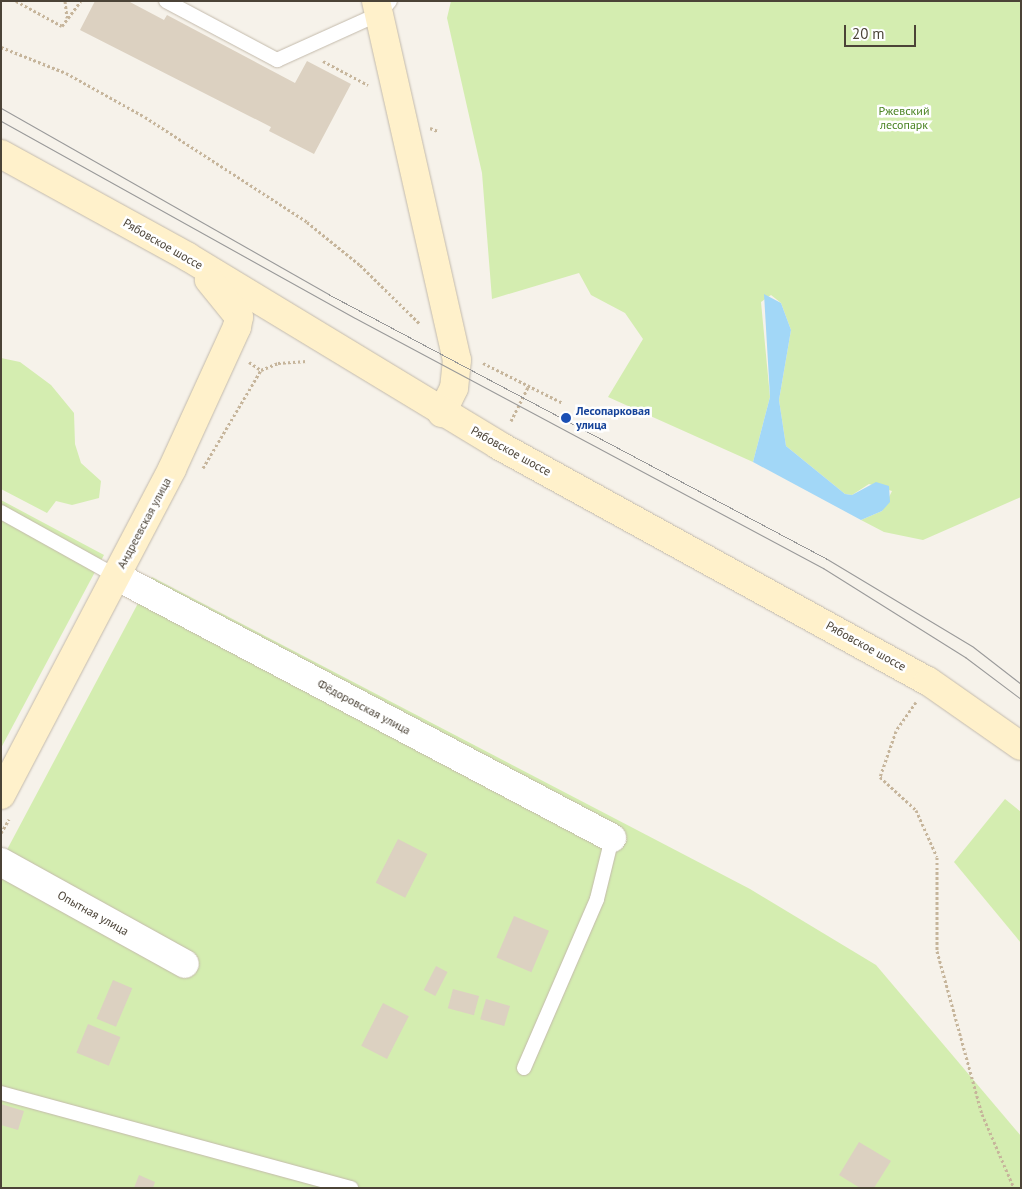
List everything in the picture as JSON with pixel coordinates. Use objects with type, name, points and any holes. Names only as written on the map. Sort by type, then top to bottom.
[{"type":"main road","points":[[382,6],[457,360],[454,388],[442,413]]},
{"type":"main road","name":"Рябовское шоссе","points":[[1,154],[188,257],[442,413],[928,681],[1020,743]]},
{"type":"main road","name":"Андреевская улица","points":[[1,795],[172,469],[237,327],[239,317],[229,300],[188,257]]},
{"type":"street","name":"Фёдоровская улица","points":[[116,576],[612,838]]},
{"type":"street","name":"Опытная улица","points":[[1,862],[185,964]]},
{"type":"lane","points":[[166,1],[277,60],[382,6]]},
{"type":"lane","points":[[1,512],[116,576]]},
{"type":"lane","points":[[524,1068],[597,899],[612,838]]},
{"type":"lane","points":[[1,1093],[351,1188]]},
{"type":"path","points":[[16,1],[62,26],[82,1]]},
{"type":"path","points":[[65,1],[68,18]]},
{"type":"path","points":[[1,47],[66,73],[145,117],[307,222],[360,265],[419,322]]},
{"type":"path","points":[[301,49],[377,90]]},
{"type":"path","points":[[478,360],[563,403]]},
{"type":"path","points":[[512,421],[529,385]]},
{"type":"path","points":[[928,681],[896,731],[880,776],[916,810],[937,857],[937,951],[982,1114],[1014,1188]]},
{"type":"green space","name":"Ржевский лесопарк","points":[[451,1],[1021,1],[1021,497],[923,540],[884,532],[861,520],[882,511],[892,491],[869,484],[852,495],[845,494],[786,446],[779,400],[791,330],[781,303],[771,295],[761,302],[770,397],[753,462],[608,397],[643,339],[625,313],[591,295],[579,273],[492,299],[482,173],[447,18]]},
{"type":"green space","points":[[1,358],[20,362],[51,385],[74,413],[75,444],[81,463],[101,481],[99,498],[72,505],[56,501],[47,513],[1,489]]},
{"type":"green space","points":[[1,500],[104,555],[1,748]]},
{"type":"green space","points":[[152,577],[750,889],[876,965],[1021,1136],[1021,1188],[1,1188],[1,861]]},
{"type":"green space","points":[[1005,799],[1021,812],[1021,943],[954,862]]},
{"type":"water","points":[[764,294],[781,303],[791,330],[779,400],[786,446],[845,494],[852,495],[876,482],[889,486],[890,502],[882,511],[861,520],[753,462],[770,397]]},
{"type":"building","points":[[95,1],[128,1],[164,20],[167,15],[295,83],[307,61],[351,84],[314,154],[269,131],[271,127],[80,30]]},
{"type":"building","points":[[398,839],[427,854],[405,898],[376,883]]},
{"type":"building","points":[[514,916],[549,931],[531,972],[496,957]]},
{"type":"building","points":[[436,966],[448,972],[435,996],[424,990]]},
{"type":"building","points":[[113,980],[132,988],[116,1027],[97,1019]]},
{"type":"building","points":[[453,989],[479,996],[474,1015],[448,1008]]},
{"type":"building","points":[[486,999],[510,1006],[504,1026],[480,1019]]},
{"type":"building","points":[[383,1003],[409,1016],[387,1059],[361,1046]]},
{"type":"building","points":[[88,1024],[120,1037],[109,1066],[76,1053]]},
{"type":"building","points":[[1,1104],[24,1111],[18,1130],[1,1125]]},
{"type":"building","points":[[859,1142],[891,1161],[874,1188],[860,1188],[839,1175]]},
{"type":"building","points":[[139,1175],[155,1182],[153,1188],[134,1188]]},
{"type":"tram line","points":[[1,108],[328,294],[827,559],[972,646],[1021,684]]},
{"type":"tram line","points":[[1,121],[355,318],[823,568],[965,657],[1021,699]]},
{"type":"place","name":"Лесопарковая улица","points":[[566,418]]}]
